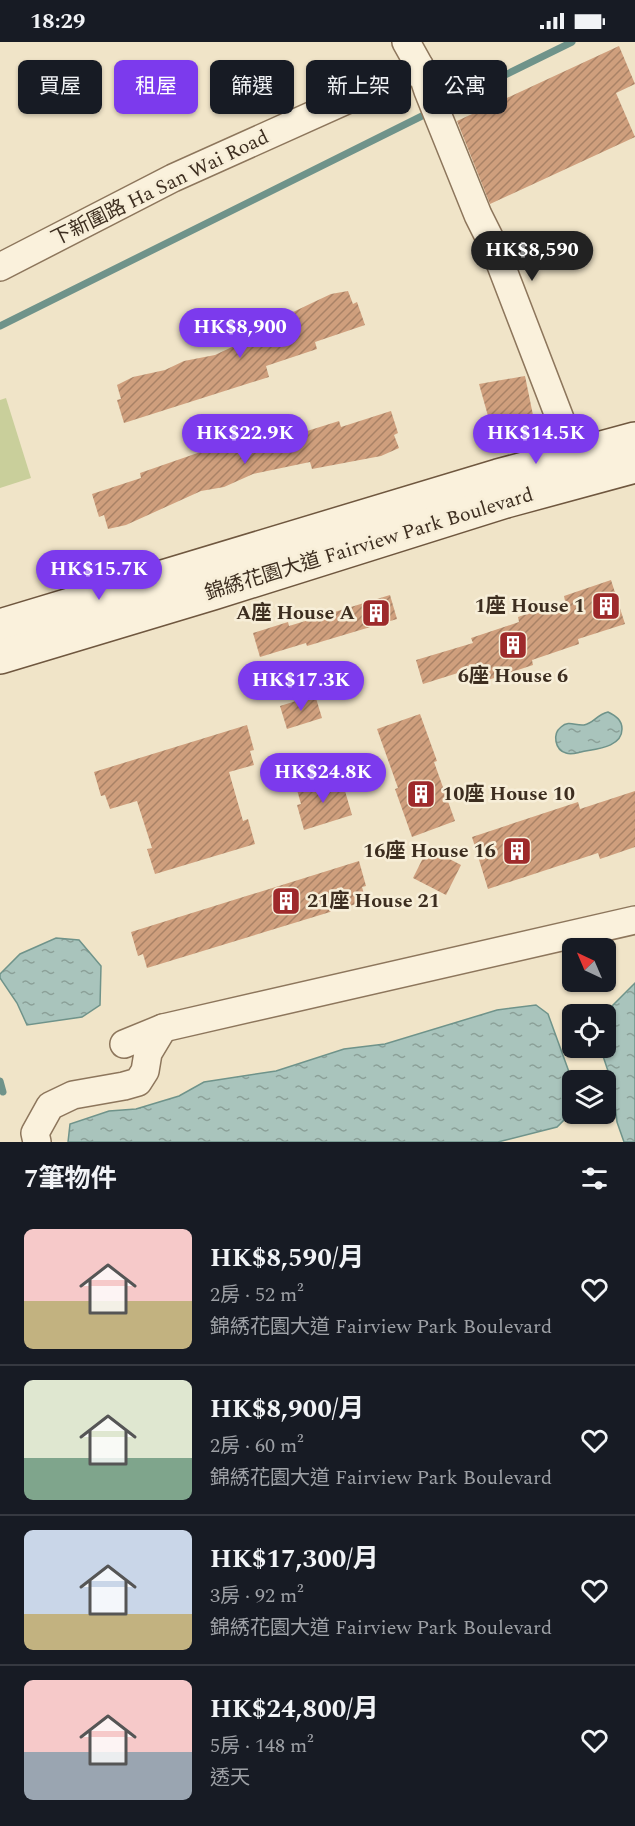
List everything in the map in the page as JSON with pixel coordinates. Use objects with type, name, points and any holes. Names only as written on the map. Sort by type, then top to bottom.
[{"type":"street","points":[[406,42],[423,77]]},
{"type":"street","name":"下新圍路 Ha San Wai Road","points":[[0,267],[173,178],[423,79]]},
{"type":"street","points":[[438,114],[478,215],[495,247],[578,467]]},
{"type":"street","name":"錦綉花園大道 Fairview Park Boulevard","points":[[0,657],[578,467],[635,439]]},
{"type":"street","name":"錦綉花園大道 Fairview Park Boulevard","points":[[0,626],[498,476],[578,467],[635,466]]},
{"type":"street","points":[[124,1044],[163,1028],[635,921]]},
{"type":"street","points":[[38,1142],[35,1133],[50,1106],[73,1095],[138,1082],[146,1071],[148,1053],[163,1028]]},
{"type":"green space","points":[[6,398],[31,478],[0,488],[0,400]]},
{"type":"water","points":[[608,712],[620,721],[622,729],[621,735],[612,744],[574,754],[559,749],[556,734],[561,727],[569,724],[587,724]]},
{"type":"water","points":[[56,938],[79,940],[101,966],[100,1005],[82,1017],[27,1025],[17,1003],[0,978],[0,974],[20,954]]},
{"type":"water","points":[[635,983],[635,1142],[624,1142],[616,1113],[616,1070],[608,1070],[604,1058],[616,1058],[616,1004],[614,1004]]},
{"type":"water","points":[[536,1005],[548,1014],[562,1058],[568,1070],[562,1070],[562,1122],[557,1127],[498,1142],[68,1142],[70,1124],[109,1111],[136,1109],[179,1096],[204,1082],[276,1071],[344,1049],[385,1044],[497,1010]]},
{"type":"building","points":[[619,46],[635,84],[616,93],[635,137],[490,204],[457,121],[472,114],[507,114],[507,98]]},
{"type":"building","points":[[348,291],[353,304],[357,302],[365,325],[315,342],[317,349],[266,366],[269,377],[124,423],[117,400],[121,399],[117,385],[133,377],[165,370],[184,361],[215,355],[268,330],[266,325],[331,294]]},
{"type":"building","points":[[525,376],[534,420],[518,440],[497,448],[479,384]]},
{"type":"building","points":[[391,411],[398,433],[394,435],[399,448],[381,456],[312,469],[310,462],[253,474],[224,487],[201,491],[126,525],[108,529],[104,515],[99,517],[92,494],[141,478],[140,473],[284,423],[288,437],[339,421],[341,427]]},
{"type":"building","points":[[611,580],[625,624],[578,639],[579,644],[532,660],[533,665],[485,681],[480,666],[423,684],[416,660],[473,643],[471,638],[519,622],[518,617],[565,601],[564,596]]},
{"type":"building","points":[[390,595],[397,619],[307,646],[306,643],[260,657],[253,633],[288,622],[289,626]]},
{"type":"building","points":[[315,695],[322,718],[287,729],[280,706]]},
{"type":"building","points":[[420,714],[455,821],[412,837],[377,729]]},
{"type":"building","points":[[247,725],[254,750],[250,751],[254,765],[229,772],[243,821],[248,819],[255,844],[155,874],[147,849],[152,848],[137,801],[110,809],[105,795],[101,796],[94,772]]},
{"type":"building","points":[[336,778],[341,792],[345,791],[352,815],[304,830],[297,805],[301,804],[297,790]]},
{"type":"building","points":[[635,791],[635,847],[600,859],[598,853],[488,889],[472,837],[578,802],[580,809]]},
{"type":"building","points":[[428,848],[461,865],[446,895],[413,878]]},
{"type":"building","points":[[359,861],[366,886],[362,887],[366,901],[147,968],[143,954],[138,956],[131,932]]},
{"type":"waterway","points":[[507,74],[572,42]]},
{"type":"waterway","points":[[0,326],[426,114]]},
{"type":"waterway","points":[[0,1081],[3,1092]]},
{"type":"place","name":"1座 House 1","points":[[606,606]]},
{"type":"place","name":"A座 House A","points":[[376,613]]},
{"type":"place","name":"6座 House 6","points":[[513,645]]},
{"type":"place","name":"10座 House 10","points":[[421,794]]},
{"type":"place","name":"16座 House 16","points":[[517,851]]},
{"type":"place","name":"21座 House 21","points":[[286,901]]}]
